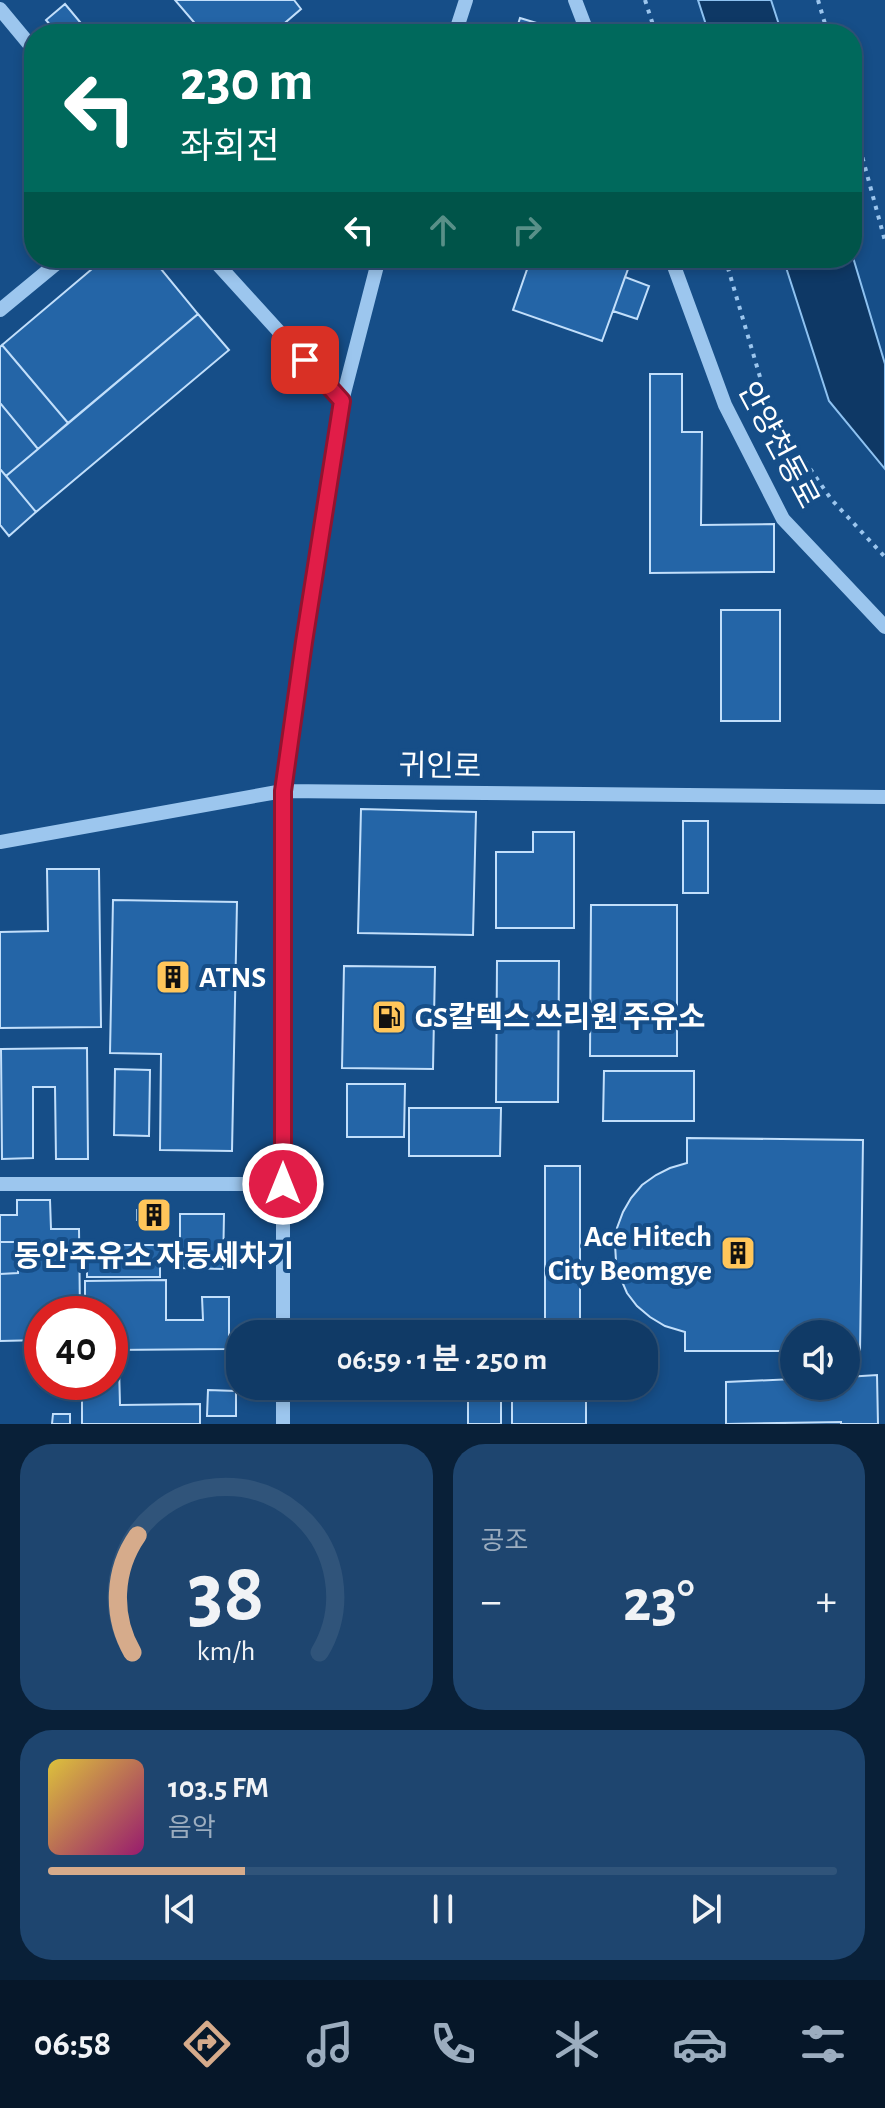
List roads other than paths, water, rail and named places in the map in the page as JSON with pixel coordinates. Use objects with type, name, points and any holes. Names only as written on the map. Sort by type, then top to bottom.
[{"type":"street","points":[[458,24],[466,0]]},
{"type":"street","points":[[575,0],[584,24]]},
{"type":"street","points":[[0,9],[24,38]]},
{"type":"street","points":[[0,310],[51,268]]},
{"type":"street","points":[[221,268],[342,401]]},
{"type":"street","points":[[283,1320],[283,791],[342,401],[376,268]]},
{"type":"street","name":"안양천동로","points":[[675,268],[725,405],[783,519],[885,627]]},
{"type":"street","name":"귀인로","points":[[0,842],[283,791],[885,797]]},
{"type":"street","points":[[0,1184],[283,1184]]},
{"type":"street","points":[[283,1400],[283,1424]]},
{"type":"water","points":[[698,0],[771,0],[779,24],[706,24]]},
{"type":"water","points":[[786,268],[856,268],[885,364],[885,469],[829,401]]},
{"type":"place","name":"ATNS","points":[[173,977]]},
{"type":"place","name":"GS칼텍스 쓰리원 주유소","points":[[389,1017]]},
{"type":"place","name":"동안주유소 자동세차기","points":[[154,1215]]},
{"type":"place","name":"Ace Hitech City Beomgye","points":[[738,1253]]}]
